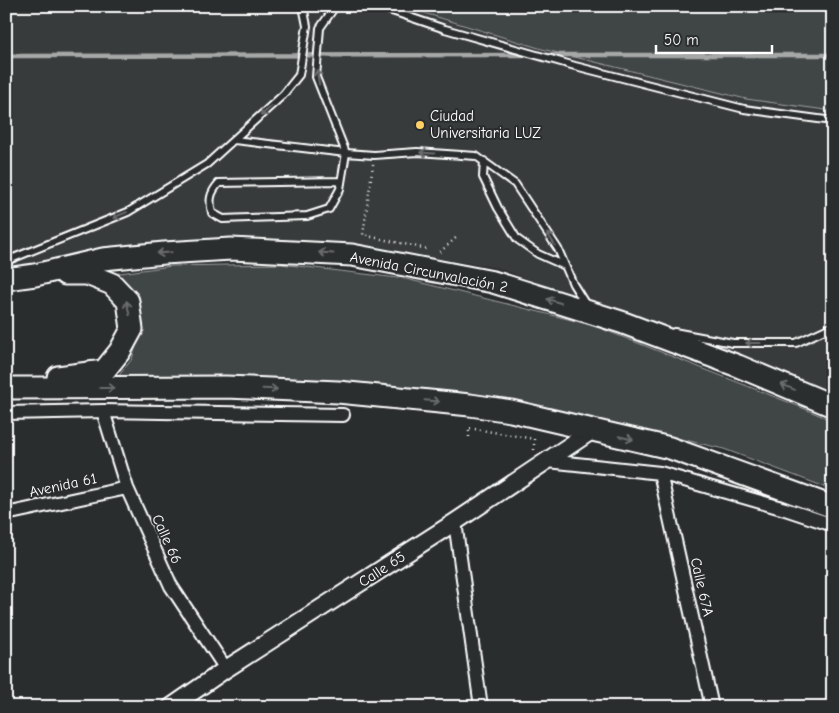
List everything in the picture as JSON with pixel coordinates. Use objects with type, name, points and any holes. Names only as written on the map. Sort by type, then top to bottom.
[{"type":"highway","name":"Avenida Circunvalación 2","points":[[6,279],[35,275],[103,259],[164,252],[231,249],[352,255],[493,282],[590,312],[738,366],[833,406]]},
{"type":"highway","points":[[6,387],[104,371],[120,351],[132,329],[128,301],[112,284],[87,274],[35,275]]},
{"type":"highway","points":[[6,387],[226,387],[338,392],[470,404],[511,411],[670,448],[833,507]]},
{"type":"street","points":[[6,413],[103,411],[343,415]]},
{"type":"street","name":"Calle 66","points":[[103,411],[127,488],[170,586],[226,669]]},
{"type":"street","name":"Calle 65","points":[[170,707],[593,430]]},
{"type":"street","points":[[541,465],[660,474],[786,509],[833,525]]},
{"type":"street","name":"Calle 67A","points":[[660,474],[712,707]]},
{"type":"street","name":"Avenida 61","points":[[6,514],[127,488]]},
{"type":"street","points":[[455,522],[481,707]]},
{"type":"lane","points":[[6,261],[128,212],[207,164],[283,95],[299,75],[307,26],[303,6]]},
{"type":"lane","points":[[339,6],[334,8],[320,28],[316,76],[346,153],[340,189],[328,209],[307,216],[223,218],[212,213],[210,204],[211,192],[219,183],[341,181]]},
{"type":"lane","points":[[377,6],[445,29],[575,66],[744,109],[833,121]]},
{"type":"lane","points":[[389,10],[398,6]]},
{"type":"lane","points":[[234,140],[374,156],[416,152],[476,156],[515,184],[558,249],[573,284],[590,312]]},
{"type":"lane","points":[[484,161],[483,177],[498,208],[517,239],[538,254],[565,266]]},
{"type":"lane","points":[[621,322],[658,329]]},
{"type":"lane","points":[[668,331],[733,343],[796,343],[833,326]]},
{"type":"path","points":[[374,156],[363,235],[441,252],[458,236]]},
{"type":"path","points":[[469,437],[469,428],[534,439],[541,465]]},
{"type":"shaded area","name":"Ciudad Universitaria LUZ","points":[[6,6],[833,6],[833,392],[498,268],[342,243],[139,244],[6,269]]},
{"type":"shaded area","points":[[418,6],[833,6],[833,111],[746,99],[542,49],[411,9]]},
{"type":"shaded area","points":[[281,264],[406,279],[592,325],[798,406],[833,421],[833,490],[724,449],[508,399],[432,390],[294,380],[117,378],[132,359],[141,329],[137,297],[126,284],[112,274],[172,266]]},
{"type":"waterway","points":[[6,56],[529,55]]},
{"type":"waterway","points":[[542,55],[833,55]]},
{"type":"place","name":"Ciudad Universitaria LUZ","points":[[420,125]]}]
